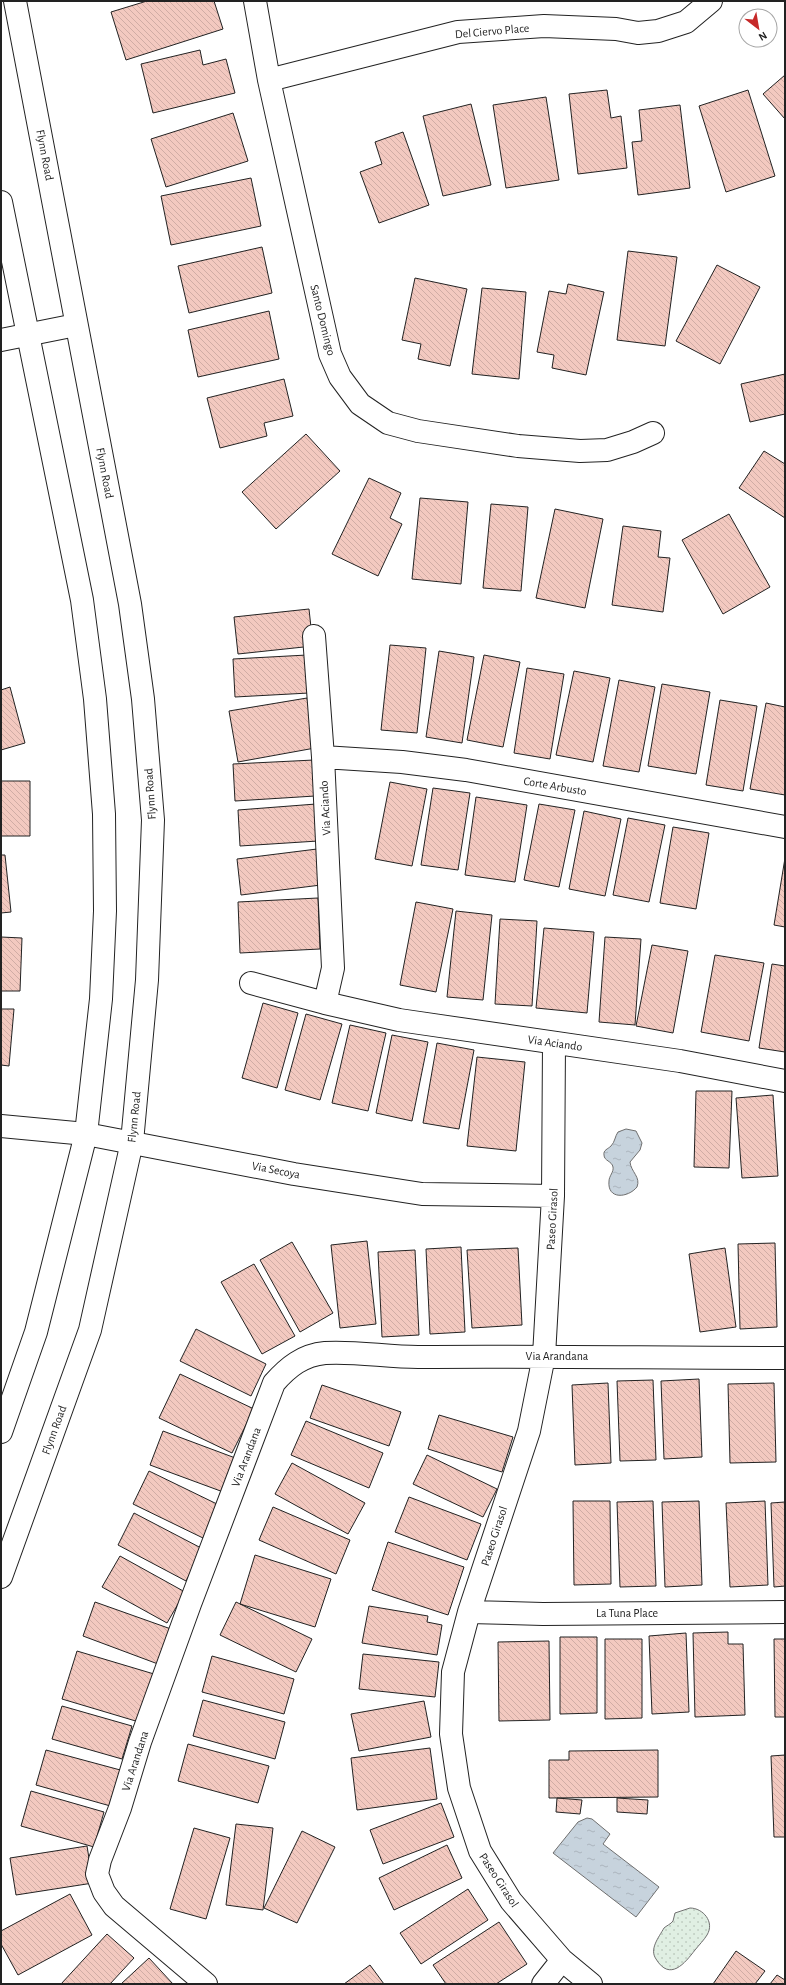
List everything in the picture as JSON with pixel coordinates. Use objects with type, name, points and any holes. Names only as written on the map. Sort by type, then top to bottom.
[{"type":"street","name":"Flynn Road","points":[[1,1577],[90,1330],[132,1142],[146,980],[152,820],[143,698],[130,604],[15,1]]},
{"type":"street","name":"Santo Domingo","points":[[255,1],[269,80],[330,354],[340,377],[360,404],[388,423],[418,431],[518,446],[580,451],[607,450],[633,442],[653,432]]},
{"type":"street","name":"Del Ciervo Place","points":[[269,80],[458,32],[544,26],[616,29],[638,33],[658,31],[686,22],[711,1]]},
{"type":"street","points":[[1,202],[82,600],[95,699],[104,814],[105,911],[101,999],[86,1134],[36,1332],[1,1432]]},
{"type":"street","points":[[1,340],[76,325]]},
{"type":"street","name":"Via Aciando","points":[[314,636],[333,968],[325,1003]]},
{"type":"street","name":"Corte Arbusto","points":[[322,758],[402,762],[466,770],[785,827]]},
{"type":"street","name":"Via Aciando","points":[[251,983],[325,1003],[399,1020],[680,1061],[785,1081]]},
{"type":"street","name":"Paseo Girasol","points":[[554,1043],[553,1196],[544,1356],[529,1431],[469,1612],[453,1672],[451,1734],[459,1788],[480,1851],[511,1901],[562,1960],[591,1984]]},
{"type":"street","name":"Via Secoya","points":[[1,1126],[86,1134],[294,1174],[422,1194],[553,1196]]},
{"type":"street","name":"Via Arandana","points":[[206,1984],[114,1906],[104,1892],[97,1874],[145,1727],[274,1383],[287,1368],[304,1358],[324,1353],[414,1357],[544,1356],[785,1358]]},
{"type":"street","name":"La Tuna Place","points":[[469,1612],[543,1614],[785,1612]]},
{"type":"street","points":[[543,1984],[562,1960]]},
{"type":"green space","points":[[690,1908],[699,1910],[703,1913],[709,1921],[709,1930],[704,1939],[682,1965],[672,1970],[667,1969],[661,1966],[656,1959],[654,1955],[654,1947],[664,1928],[673,1921],[675,1913]]},
{"type":"water","points":[[626,1129],[636,1131],[642,1143],[640,1150],[630,1162],[637,1177],[638,1183],[637,1187],[633,1191],[624,1195],[619,1195],[611,1192],[609,1187],[609,1179],[613,1171],[613,1167],[611,1163],[605,1159],[604,1153],[612,1144],[618,1132]]},
{"type":"water","points":[[587,1818],[592,1819],[610,1834],[603,1844],[659,1887],[636,1917],[553,1853],[578,1822]]},
{"type":"building","points":[[147,1],[214,1],[223,29],[126,60],[111,12]]},
{"type":"building","points":[[200,50],[203,65],[226,59],[235,93],[153,113],[141,64]]},
{"type":"building","points":[[785,75],[785,119],[763,94]]},
{"type":"building","points":[[607,90],[611,118],[621,116],[627,168],[578,174],[569,94]]},
{"type":"building","points":[[748,90],[775,176],[726,192],[699,106]]},
{"type":"building","points":[[546,97],[559,180],[506,188],[493,105]]},
{"type":"building","points":[[471,104],[491,185],[443,196],[423,116]]},
{"type":"building","points":[[680,105],[690,188],[638,195],[632,142],[642,141],[639,110]]},
{"type":"building","points":[[233,113],[248,161],[166,187],[151,139]]},
{"type":"building","points":[[403,132],[429,205],[379,223],[360,172],[382,164],[375,142]]},
{"type":"building","points":[[251,178],[261,226],[171,245],[161,196]]},
{"type":"building","points":[[262,247],[272,293],[189,313],[178,266]]},
{"type":"building","points":[[628,251],[677,257],[665,346],[617,340]]},
{"type":"building","points":[[717,265],[760,287],[720,364],[676,341]]},
{"type":"building","points":[[415,278],[467,289],[450,366],[418,359],[421,344],[402,340]]},
{"type":"building","points":[[568,284],[604,292],[586,375],[552,368],[554,355],[537,352],[549,291],[566,294]]},
{"type":"building","points":[[482,288],[526,292],[519,379],[472,374]]},
{"type":"building","points":[[269,311],[279,359],[198,377],[188,330]]},
{"type":"building","points":[[785,374],[785,414],[750,422],[741,384]]},
{"type":"building","points":[[284,379],[293,416],[264,423],[267,436],[220,448],[207,398]]},
{"type":"building","points":[[306,434],[340,471],[276,529],[242,492]]},
{"type":"building","points":[[764,451],[785,464],[785,518],[739,488]]},
{"type":"building","points":[[369,478],[401,493],[390,518],[402,524],[378,576],[332,554]]},
{"type":"building","points":[[420,498],[468,502],[461,584],[412,579]]},
{"type":"building","points":[[491,504],[528,507],[521,591],[483,588]]},
{"type":"building","points":[[555,509],[603,519],[585,608],[536,598]]},
{"type":"building","points":[[729,514],[770,587],[723,614],[682,540]]},
{"type":"building","points":[[623,526],[661,531],[658,557],[670,558],[663,612],[612,605]]},
{"type":"building","points":[[309,609],[313,646],[238,654],[234,617]]},
{"type":"building","points":[[390,645],[426,648],[417,733],[381,730]]},
{"type":"building","points":[[439,651],[474,657],[462,743],[426,737]]},
{"type":"building","points":[[307,655],[309,693],[235,697],[233,659]]},
{"type":"building","points":[[484,655],[520,662],[503,747],[467,740]]},
{"type":"building","points":[[527,668],[564,674],[550,759],[514,753]]},
{"type":"building","points":[[574,671],[610,678],[593,762],[556,755]]},
{"type":"building","points":[[619,680],[655,687],[639,772],[603,766]]},
{"type":"building","points":[[662,684],[710,692],[696,774],[648,766]]},
{"type":"building","points":[[10,687],[25,743],[1,750],[1,690]]},
{"type":"building","points":[[307,698],[315,748],[238,762],[229,711]]},
{"type":"building","points":[[720,700],[757,706],[743,791],[706,785]]},
{"type":"building","points":[[766,703],[785,707],[785,795],[750,789]]},
{"type":"building","points":[[314,760],[315,796],[235,801],[233,764]]},
{"type":"building","points":[[1,781],[30,781],[30,836],[1,836]]},
{"type":"building","points":[[390,782],[427,789],[412,866],[375,859]]},
{"type":"building","points":[[433,788],[470,793],[458,870],[421,865]]},
{"type":"building","points":[[476,797],[527,805],[515,882],[465,875]]},
{"type":"building","points":[[316,804],[318,841],[240,846],[238,810]]},
{"type":"building","points":[[539,804],[575,810],[559,887],[524,880]]},
{"type":"building","points":[[584,811],[621,819],[605,896],[569,889]]},
{"type":"building","points":[[628,818],[665,825],[649,902],[613,895]]},
{"type":"building","points":[[673,827],[709,833],[696,909],[660,903]]},
{"type":"building","points":[[317,849],[321,885],[241,895],[237,859]]},
{"type":"building","points":[[1,855],[5,855],[11,912],[1,913]]},
{"type":"building","points":[[785,858],[785,927],[774,925]]},
{"type":"building","points":[[318,898],[320,949],[240,953],[238,902]]},
{"type":"building","points":[[416,902],[453,909],[436,992],[400,985]]},
{"type":"building","points":[[456,911],[492,915],[483,1000],[447,997]]},
{"type":"building","points":[[500,919],[537,921],[532,1006],[495,1004]]},
{"type":"building","points":[[544,928],[594,932],[587,1013],[536,1008]]},
{"type":"building","points":[[1,937],[22,938],[20,991],[1,991]]},
{"type":"building","points":[[605,937],[641,939],[635,1025],[599,1022]]},
{"type":"building","points":[[652,945],[688,951],[673,1033],[636,1026]]},
{"type":"building","points":[[715,955],[764,963],[749,1041],[701,1032]]},
{"type":"building","points":[[772,964],[785,966],[785,1052],[759,1048]]},
{"type":"building","points":[[263,1003],[298,1013],[277,1088],[242,1078]]},
{"type":"building","points":[[1,1009],[14,1009],[9,1066],[1,1065]]},
{"type":"building","points":[[306,1014],[342,1024],[320,1100],[285,1090]]},
{"type":"building","points":[[350,1025],[386,1033],[368,1111],[332,1103]]},
{"type":"building","points":[[392,1035],[428,1042],[412,1121],[376,1113]]},
{"type":"building","points":[[437,1043],[474,1050],[459,1129],[423,1123]]},
{"type":"building","points":[[477,1057],[525,1062],[516,1151],[467,1146]]},
{"type":"building","points":[[696,1091],[732,1091],[729,1168],[694,1167]]},
{"type":"building","points":[[773,1095],[778,1176],[742,1178],[736,1098]]},
{"type":"building","points":[[367,1241],[376,1324],[340,1328],[331,1245]]},
{"type":"building","points":[[292,1242],[333,1313],[300,1332],[260,1260]]},
{"type":"building","points":[[775,1243],[777,1327],[740,1329],[738,1244]]},
{"type":"building","points":[[461,1247],[465,1332],[430,1334],[426,1249]]},
{"type":"building","points":[[518,1248],[522,1325],[472,1328],[467,1250]]},
{"type":"building","points":[[725,1248],[736,1327],[700,1332],[689,1254]]},
{"type":"building","points":[[415,1250],[419,1335],[382,1337],[378,1252]]},
{"type":"building","points":[[254,1264],[295,1336],[262,1354],[221,1282]]},
{"type":"building","points":[[196,1329],[266,1364],[251,1396],[180,1361]]},
{"type":"building","points":[[180,1374],[254,1409],[232,1453],[159,1418]]},
{"type":"building","points":[[699,1379],[702,1457],[664,1459],[661,1381]]},
{"type":"building","points":[[653,1380],[656,1460],[620,1461],[617,1381]]},
{"type":"building","points":[[608,1383],[611,1463],[575,1465],[572,1385]]},
{"type":"building","points":[[774,1383],[776,1462],[730,1463],[728,1384]]},
{"type":"building","points":[[322,1385],[401,1412],[389,1446],[310,1418]]},
{"type":"building","points":[[439,1415],[513,1437],[502,1472],[428,1449]]},
{"type":"building","points":[[306,1421],[383,1453],[369,1488],[291,1455]]},
{"type":"building","points":[[163,1431],[238,1459],[226,1493],[150,1465]]},
{"type":"building","points":[[427,1455],[497,1489],[483,1517],[413,1484]]},
{"type":"building","points":[[292,1463],[365,1503],[348,1534],[275,1494]]},
{"type":"building","points":[[149,1471],[219,1505],[203,1538],[133,1504]]},
{"type":"building","points":[[409,1497],[481,1524],[467,1560],[395,1532]]},
{"type":"building","points":[[573,1501],[610,1501],[611,1584],[574,1585]]},
{"type":"building","points":[[653,1501],[656,1586],[620,1587],[617,1502]]},
{"type":"building","points":[[699,1501],[702,1585],[665,1587],[662,1502]]},
{"type":"building","points":[[765,1501],[768,1585],[730,1587],[726,1503]]},
{"type":"building","points":[[785,1502],[785,1586],[774,1587],[771,1503]]},
{"type":"building","points":[[273,1507],[350,1540],[336,1574],[259,1540]]},
{"type":"building","points":[[134,1513],[203,1549],[186,1581],[118,1545]]},
{"type":"building","points":[[388,1542],[464,1567],[448,1615],[372,1590]]},
{"type":"building","points":[[255,1555],[331,1579],[315,1627],[240,1604]]},
{"type":"building","points":[[120,1556],[185,1592],[167,1623],[102,1587]]},
{"type":"building","points":[[95,1602],[171,1629],[158,1664],[83,1636]]},
{"type":"building","points":[[236,1602],[312,1639],[296,1672],[220,1635]]},
{"type":"building","points":[[369,1606],[428,1616],[427,1622],[442,1625],[437,1655],[362,1643]]},
{"type":"building","points":[[728,1632],[728,1644],[743,1644],[745,1715],[695,1717],[693,1633]]},
{"type":"building","points":[[686,1633],[689,1712],[652,1714],[649,1636]]},
{"type":"building","points":[[560,1637],[597,1637],[597,1713],[560,1714]]},
{"type":"building","points":[[605,1639],[642,1639],[642,1718],[605,1719]]},
{"type":"building","points":[[774,1639],[785,1639],[785,1717],[775,1717]]},
{"type":"building","points":[[549,1641],[550,1720],[499,1721],[498,1642]]},
{"type":"building","points":[[77,1651],[154,1674],[139,1722],[62,1699]]},
{"type":"building","points":[[363,1654],[439,1662],[435,1697],[359,1689]]},
{"type":"building","points":[[212,1656],[294,1679],[284,1714],[202,1692]]},
{"type":"building","points":[[203,1700],[285,1722],[275,1759],[193,1736]]},
{"type":"building","points":[[424,1701],[431,1737],[359,1751],[351,1714]]},
{"type":"building","points":[[62,1706],[132,1726],[122,1759],[52,1739]]},
{"type":"building","points":[[188,1744],[269,1766],[258,1803],[178,1781]]},
{"type":"building","points":[[430,1748],[437,1799],[357,1810],[351,1758]]},
{"type":"building","points":[[46,1750],[124,1771],[114,1807],[36,1785]]},
{"type":"building","points":[[658,1750],[658,1797],[549,1798],[549,1760],[569,1760],[569,1751]]},
{"type":"building","points":[[785,1755],[785,1837],[774,1837],[771,1756]]},
{"type":"building","points":[[31,1791],[104,1812],[94,1847],[21,1826]]},
{"type":"building","points":[[557,1798],[582,1800],[580,1814],[556,1812]]},
{"type":"building","points":[[617,1798],[648,1800],[647,1814],[617,1812]]},
{"type":"building","points":[[441,1803],[454,1837],[383,1864],[370,1830]]},
{"type":"building","points":[[236,1824],[273,1828],[263,1910],[226,1905]]},
{"type":"building","points":[[194,1828],[230,1838],[206,1919],[170,1909]]},
{"type":"building","points":[[302,1831],[335,1847],[297,1923],[264,1908]]},
{"type":"building","points":[[447,1845],[462,1878],[394,1910],[379,1878]]},
{"type":"building","points":[[87,1846],[93,1883],[16,1895],[10,1858]]},
{"type":"building","points":[[468,1889],[488,1920],[421,1964],[400,1933]]},
{"type":"building","points":[[70,1894],[92,1935],[18,1975],[1,1944],[1,1931]]},
{"type":"building","points":[[499,1922],[527,1964],[496,1984],[446,1984],[433,1965]]},
{"type":"building","points":[[107,1934],[134,1958],[110,1984],[61,1984]]},
{"type":"building","points":[[736,1951],[765,1971],[755,1984],[713,1984]]},
{"type":"building","points":[[149,1958],[173,1984],[121,1984]]},
{"type":"building","points":[[370,1965],[384,1984],[344,1984]]},
{"type":"building","points":[[777,1975],[785,1980],[785,1984],[770,1984]]}]
